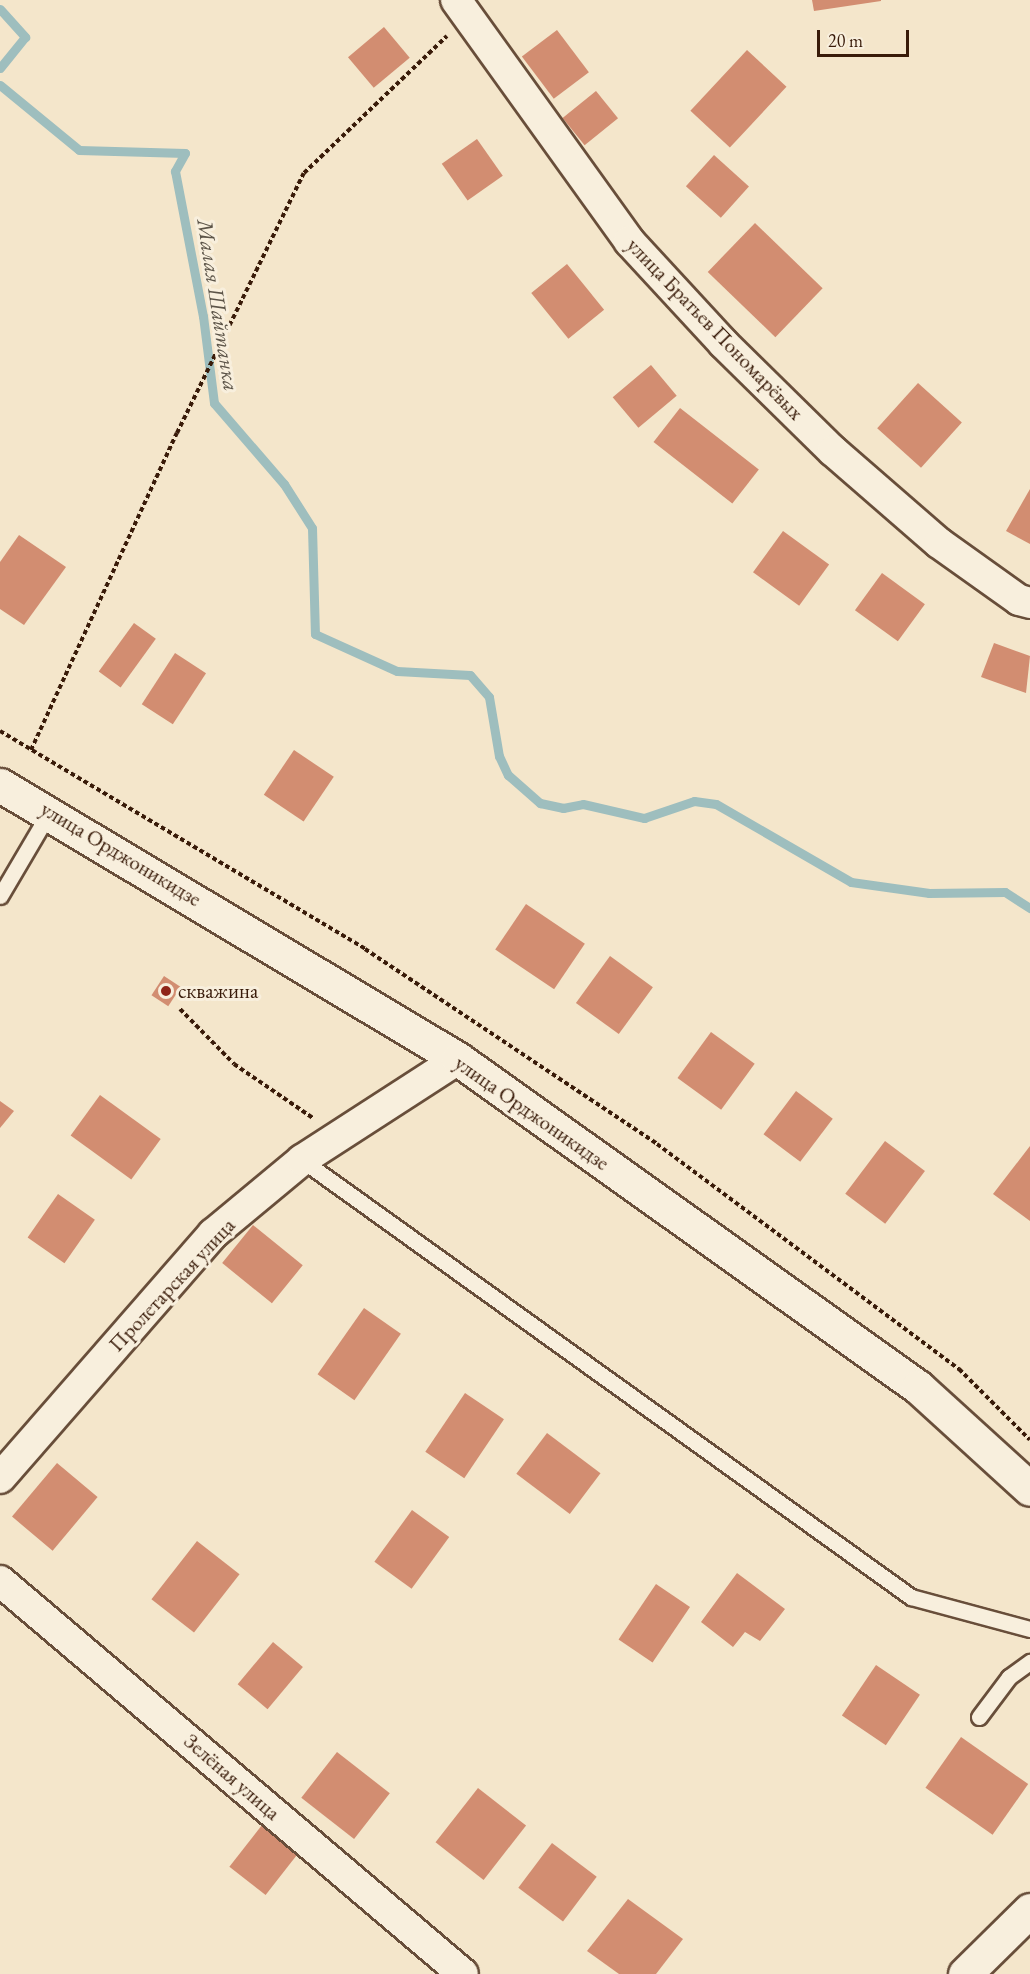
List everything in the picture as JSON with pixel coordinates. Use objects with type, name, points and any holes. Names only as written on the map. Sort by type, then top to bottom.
[{"type":"main road","name":"улица Орджоникидзе","points":[[0,785],[50,811],[458,1059],[918,1387],[1030,1489]]},
{"type":"main road","points":[[965,1974],[1030,1910]]},
{"type":"street","name":"улица Братьев Пономарёвых","points":[[462,9],[629,241],[723,343],[833,451],[939,543],[1019,600],[1030,603]]},
{"type":"street","name":"Пролетарская улица","points":[[0,1478],[213,1234],[302,1160],[458,1059]]},
{"type":"street","name":"Зелёная улица","points":[[0,1581],[463,1974]]},
{"type":"lane","points":[[0,896],[50,811]]},
{"type":"lane","points":[[302,1160],[912,1597],[1030,1629]]},
{"type":"lane","points":[[979,1717],[1009,1677],[1030,1662]]},
{"type":"path","points":[[31,750],[177,433],[278,233],[304,173],[462,9]]},
{"type":"path","points":[[180,1009],[234,1064],[339,1134]]},
{"type":"building","points":[[812,0],[881,0],[881,1],[814,11]]},
{"type":"building","points":[[384,27],[410,58],[374,88],[348,57]]},
{"type":"building","points":[[557,30],[589,72],[554,99],[522,56]]},
{"type":"building","points":[[747,50],[786,87],[730,148],[690,111]]},
{"type":"building","points":[[596,91],[618,118],[585,145],[563,118]]},
{"type":"building","points":[[477,139],[503,176],[468,201],[442,164]]},
{"type":"building","points":[[714,155],[749,186],[721,218],[686,186]]},
{"type":"building","points":[[755,223],[823,288],[775,337],[708,272]]},
{"type":"building","points":[[567,264],[604,310],[568,339],[531,293]]},
{"type":"building","points":[[651,365],[677,396],[638,428],[613,397]]},
{"type":"building","points":[[918,383],[962,422],[921,468],[877,428]]},
{"type":"building","points":[[680,408],[759,470],[732,503],[654,442]]},
{"type":"building","points":[[1030,489],[1030,544],[1006,531]]},
{"type":"building","points":[[783,531],[829,565],[799,606],[753,572]]},
{"type":"building","points":[[19,535],[66,567],[24,625],[0,609],[0,562]]},
{"type":"building","points":[[882,573],[925,604],[898,641],[855,610]]},
{"type":"building","points":[[134,623],[156,639],[121,687],[99,672]]},
{"type":"building","points":[[994,643],[1030,656],[1026,693],[981,677]]},
{"type":"building","points":[[175,653],[206,673],[173,724],[142,704]]},
{"type":"building","points":[[294,750],[334,777],[304,822],[264,795]]},
{"type":"building","points":[[526,904],[585,944],[554,989],[495,950]]},
{"type":"building","points":[[610,956],[653,987],[619,1034],[576,1003]]},
{"type":"building","name":"скважина","points":[[164,976],[181,987],[168,1006],[151,995]]},
{"type":"building","points":[[711,1032],[755,1064],[721,1110],[677,1078]]},
{"type":"building","points":[[796,1091],[833,1119],[800,1162],[764,1134]]},
{"type":"building","points":[[100,1095],[161,1139],[131,1180],[71,1135]]},
{"type":"building","points":[[0,1101],[14,1111],[0,1128]]},
{"type":"building","points":[[885,1141],[925,1171],[885,1224],[845,1194]]},
{"type":"building","points":[[1030,1146],[1030,1221],[993,1194]]},
{"type":"building","points":[[58,1194],[95,1220],[64,1263],[28,1237]]},
{"type":"building","points":[[253,1225],[303,1265],[272,1303],[222,1263]]},
{"type":"building","points":[[364,1308],[401,1334],[354,1400],[318,1374]]},
{"type":"building","points":[[465,1393],[504,1419],[464,1478],[425,1452]]},
{"type":"building","points":[[547,1433],[601,1473],[570,1514],[516,1474]]},
{"type":"building","points":[[57,1463],[98,1497],[53,1551],[12,1517]]},
{"type":"building","points":[[412,1510],[449,1537],[412,1589],[374,1562]]},
{"type":"building","points":[[197,1541],[240,1574],[194,1633],[151,1599]]},
{"type":"building","points":[[737,1573],[785,1609],[760,1641],[745,1632],[733,1647],[701,1622]]},
{"type":"building","points":[[656,1584],[690,1607],[653,1662],[619,1640]]},
{"type":"building","points":[[273,1642],[303,1667],[268,1709],[238,1684]]},
{"type":"building","points":[[876,1665],[920,1695],[886,1745],[842,1716]]},
{"type":"building","points":[[961,1737],[1028,1784],[993,1835],[925,1788]]},
{"type":"building","points":[[337,1752],[390,1793],[354,1839],[301,1798]]},
{"type":"building","points":[[478,1788],[526,1826],[484,1880],[436,1842]]},
{"type":"building","points":[[262,1825],[298,1853],[266,1895],[229,1867]]},
{"type":"building","points":[[552,1843],[597,1877],[563,1921],[518,1888]]},
{"type":"building","points":[[628,1899],[683,1939],[656,1974],[619,1974],[587,1951]]},
{"type":"waterway","name":"Малая Шайтанка","points":[[0,9],[25,37],[0,68]]},
{"type":"waterway","name":"Малая Шайтанка","points":[[0,85],[79,150],[185,153],[175,171],[203,316],[214,403],[284,484],[312,528],[315,634],[397,671],[470,675],[489,697],[499,756],[508,775],[540,803],[563,808],[583,804],[644,818],[694,801],[716,804],[851,882],[929,893],[1005,892],[1030,908]]},
{"type":"place","name":"скважина","points":[[166,991]]}]
